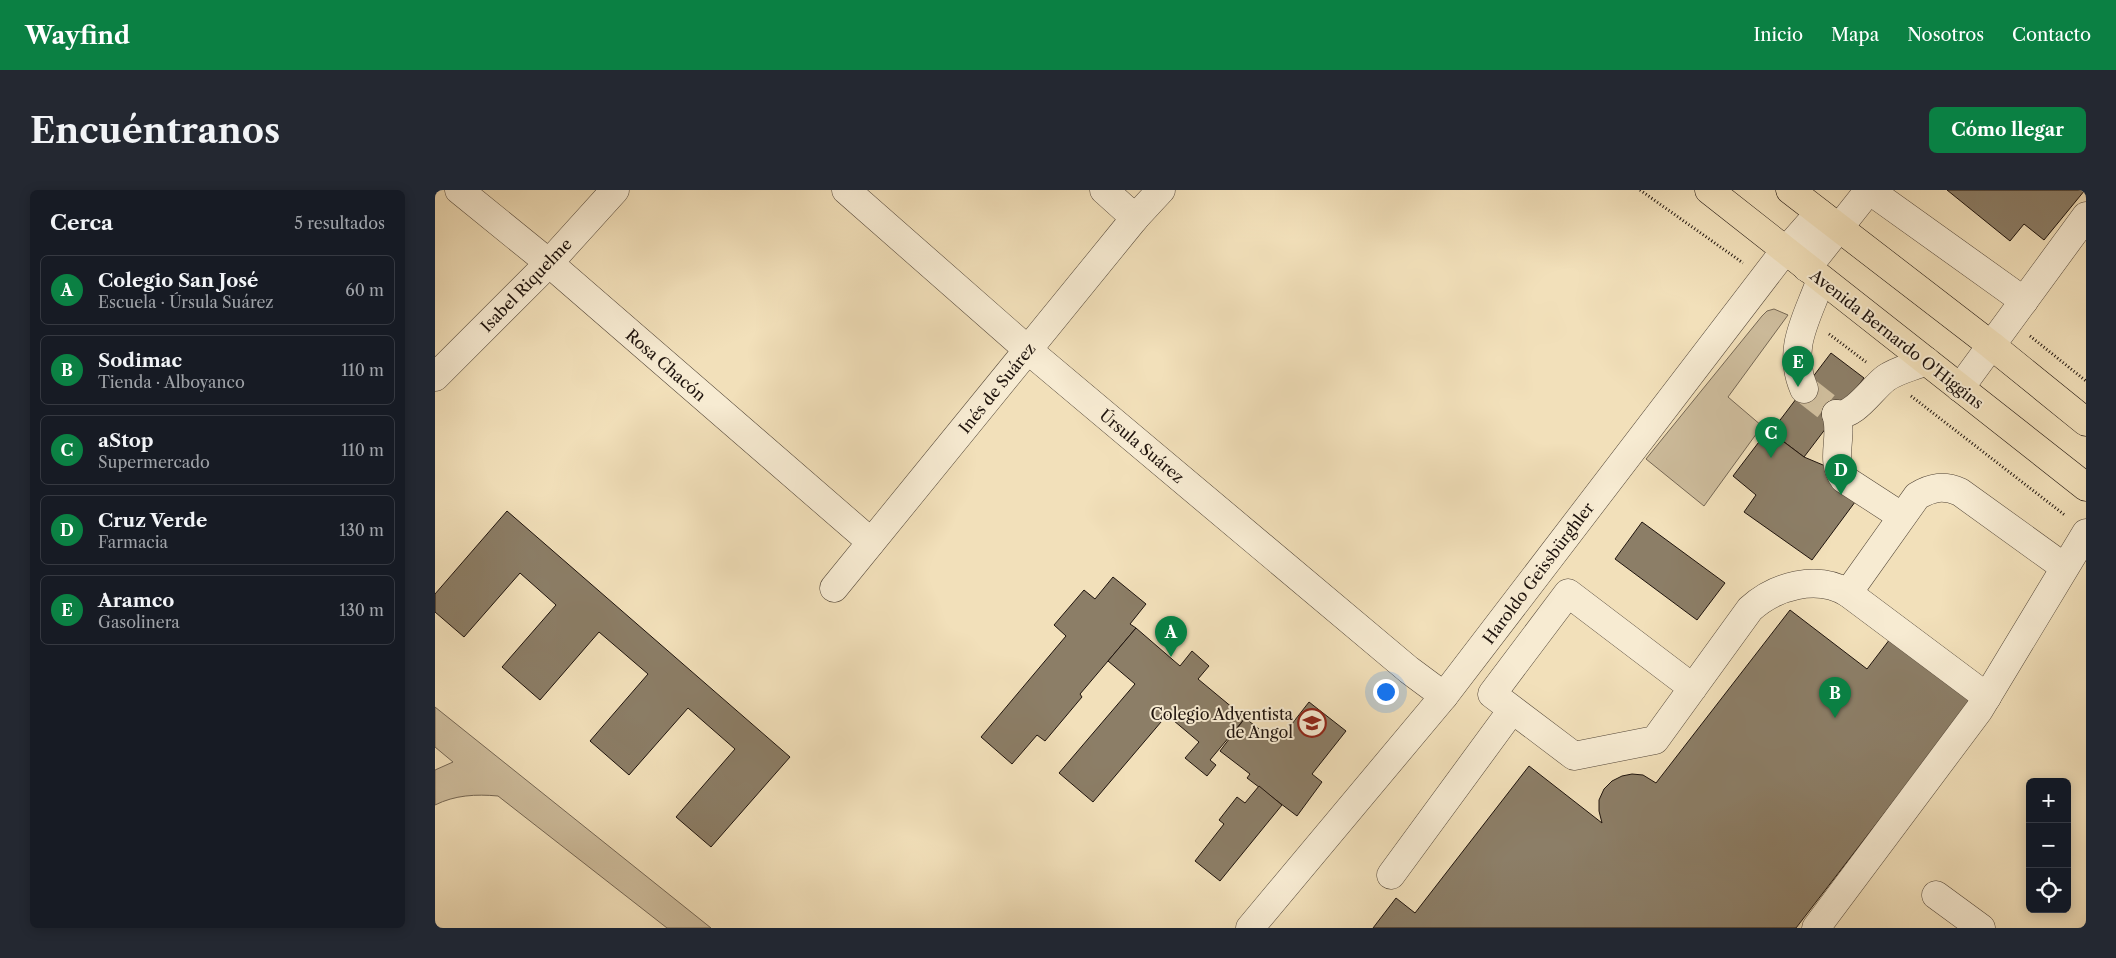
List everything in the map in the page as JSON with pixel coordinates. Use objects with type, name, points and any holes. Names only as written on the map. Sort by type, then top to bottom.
[{"type":"main road","name":"Avenida Bernardo O'Higgins","points":[[1709,190],[2086,487]]},
{"type":"main road","points":[[1790,190],[1991,345],[2086,422]]},
{"type":"street","name":"Rosa Chacón","points":[[459,190],[549,263],[871,542]]},
{"type":"street","name":"Isabel Riquelme","points":[[435,377],[549,263],[615,190]]},
{"type":"street","name":"Úrsula Suárez","points":[[846,190],[1028,350],[1409,670],[1444,696]]},
{"type":"street","points":[[1105,190],[1135,218]]},
{"type":"street","name":"Inés de Suárez","points":[[834,588],[1135,218],[1161,190]]},
{"type":"street","points":[[1804,389],[1798,376],[1796,350],[1807,316],[1814,273],[1829,220],[1869,190],[2024,301]]},
{"type":"street","points":[[1960,388],[2086,216]]},
{"type":"street","name":"Haroldo Geissbürghler","points":[[1250,928],[1444,696],[1541,567],[1787,251],[1829,220]]},
{"type":"street","points":[[1901,516],[1844,479],[1839,472],[1837,459],[1840,432],[1836,414],[1841,415],[1851,411],[1886,377],[1926,361]]},
{"type":"street","points":[[1847,593],[1917,496],[1925,491],[1942,487],[1960,492],[2064,567]]},
{"type":"street","points":[[1816,928],[1987,697],[2064,567],[2079,528]]},
{"type":"street","points":[[1541,567],[1568,593],[1693,688]]},
{"type":"street","points":[[1568,593],[1492,694],[1574,756],[1655,740],[1738,625],[1761,599],[1783,588],[1813,583],[1830,586],[1847,593],[1987,697]]},
{"type":"street","points":[[1391,875],[1512,710]]},
{"type":"street","points":[[1936,895],[1981,928]]},
{"type":"path","points":[[1640,190],[1765,279]]},
{"type":"path","points":[[1807,316],[2079,528]]},
{"type":"shaded area","points":[[1774,309],[1788,315],[1728,397],[1762,426],[1704,506],[1646,459],[1762,316],[1767,311]]},
{"type":"shaded area","points":[[435,707],[711,928],[667,928],[498,796],[466,796],[450,799],[435,805],[435,770],[453,762],[435,747]]},
{"type":"building","points":[[1947,190],[2085,190],[2044,240],[2024,224],[2010,241]]},
{"type":"building","points":[[1831,353],[1864,378],[1804,457],[1771,432]]},
{"type":"building","points":[[1768,430],[1804,457],[1823,465],[1861,494],[1812,560],[1744,512],[1756,495],[1733,476]]},
{"type":"building","points":[[507,511],[790,757],[711,847],[676,817],[735,749],[688,708],[629,775],[590,741],[648,674],[599,632],[540,700],[502,667],[556,605],[520,573],[464,637],[435,612],[435,594]]},
{"type":"building","points":[[1642,522],[1725,583],[1697,620],[1615,559]]},
{"type":"building","points":[[1113,577],[1146,604],[1130,624],[1136,628],[1080,694],[1082,697],[1045,741],[1037,735],[1012,764],[981,737],[1066,636],[1054,625],[1084,590],[1095,599]]},
{"type":"building","points":[[1790,610],[1867,669],[1890,639],[1971,701],[1796,928],[1373,928],[1396,898],[1415,913],[1529,766],[1602,823],[1599,800],[1604,789],[1612,781],[1632,774],[1643,775],[1656,783]]},
{"type":"building","points":[[1136,628],[1180,666],[1192,651],[1209,666],[1198,679],[1245,718],[1210,760],[1216,765],[1207,776],[1185,758],[1199,742],[1167,715],[1093,802],[1059,773],[1135,684],[1108,661]]},
{"type":"building","points":[[1309,702],[1346,731],[1312,774],[1322,782],[1297,816],[1247,778],[1250,774],[1220,751],[1245,718],[1277,743]]},
{"type":"building","points":[[1259,786],[1282,805],[1220,881],[1195,861],[1224,824],[1219,820],[1237,797],[1245,803]]},
{"type":"tunnel","points":[[1804,389],[1836,414]]},
{"type":"place","name":"Aramco","points":[[1798,387]]},
{"type":"place","name":"aStop","points":[[1771,458]]},
{"type":"place","name":"Cruz Verde","points":[[1841,495]]},
{"type":"place","name":"Colegio San José","points":[[1171,657]]},
{"type":"place","name":"Sodimac","points":[[1835,718]]},
{"type":"place","name":"Colegio Adventista de Angol","points":[[1312,723]]}]
